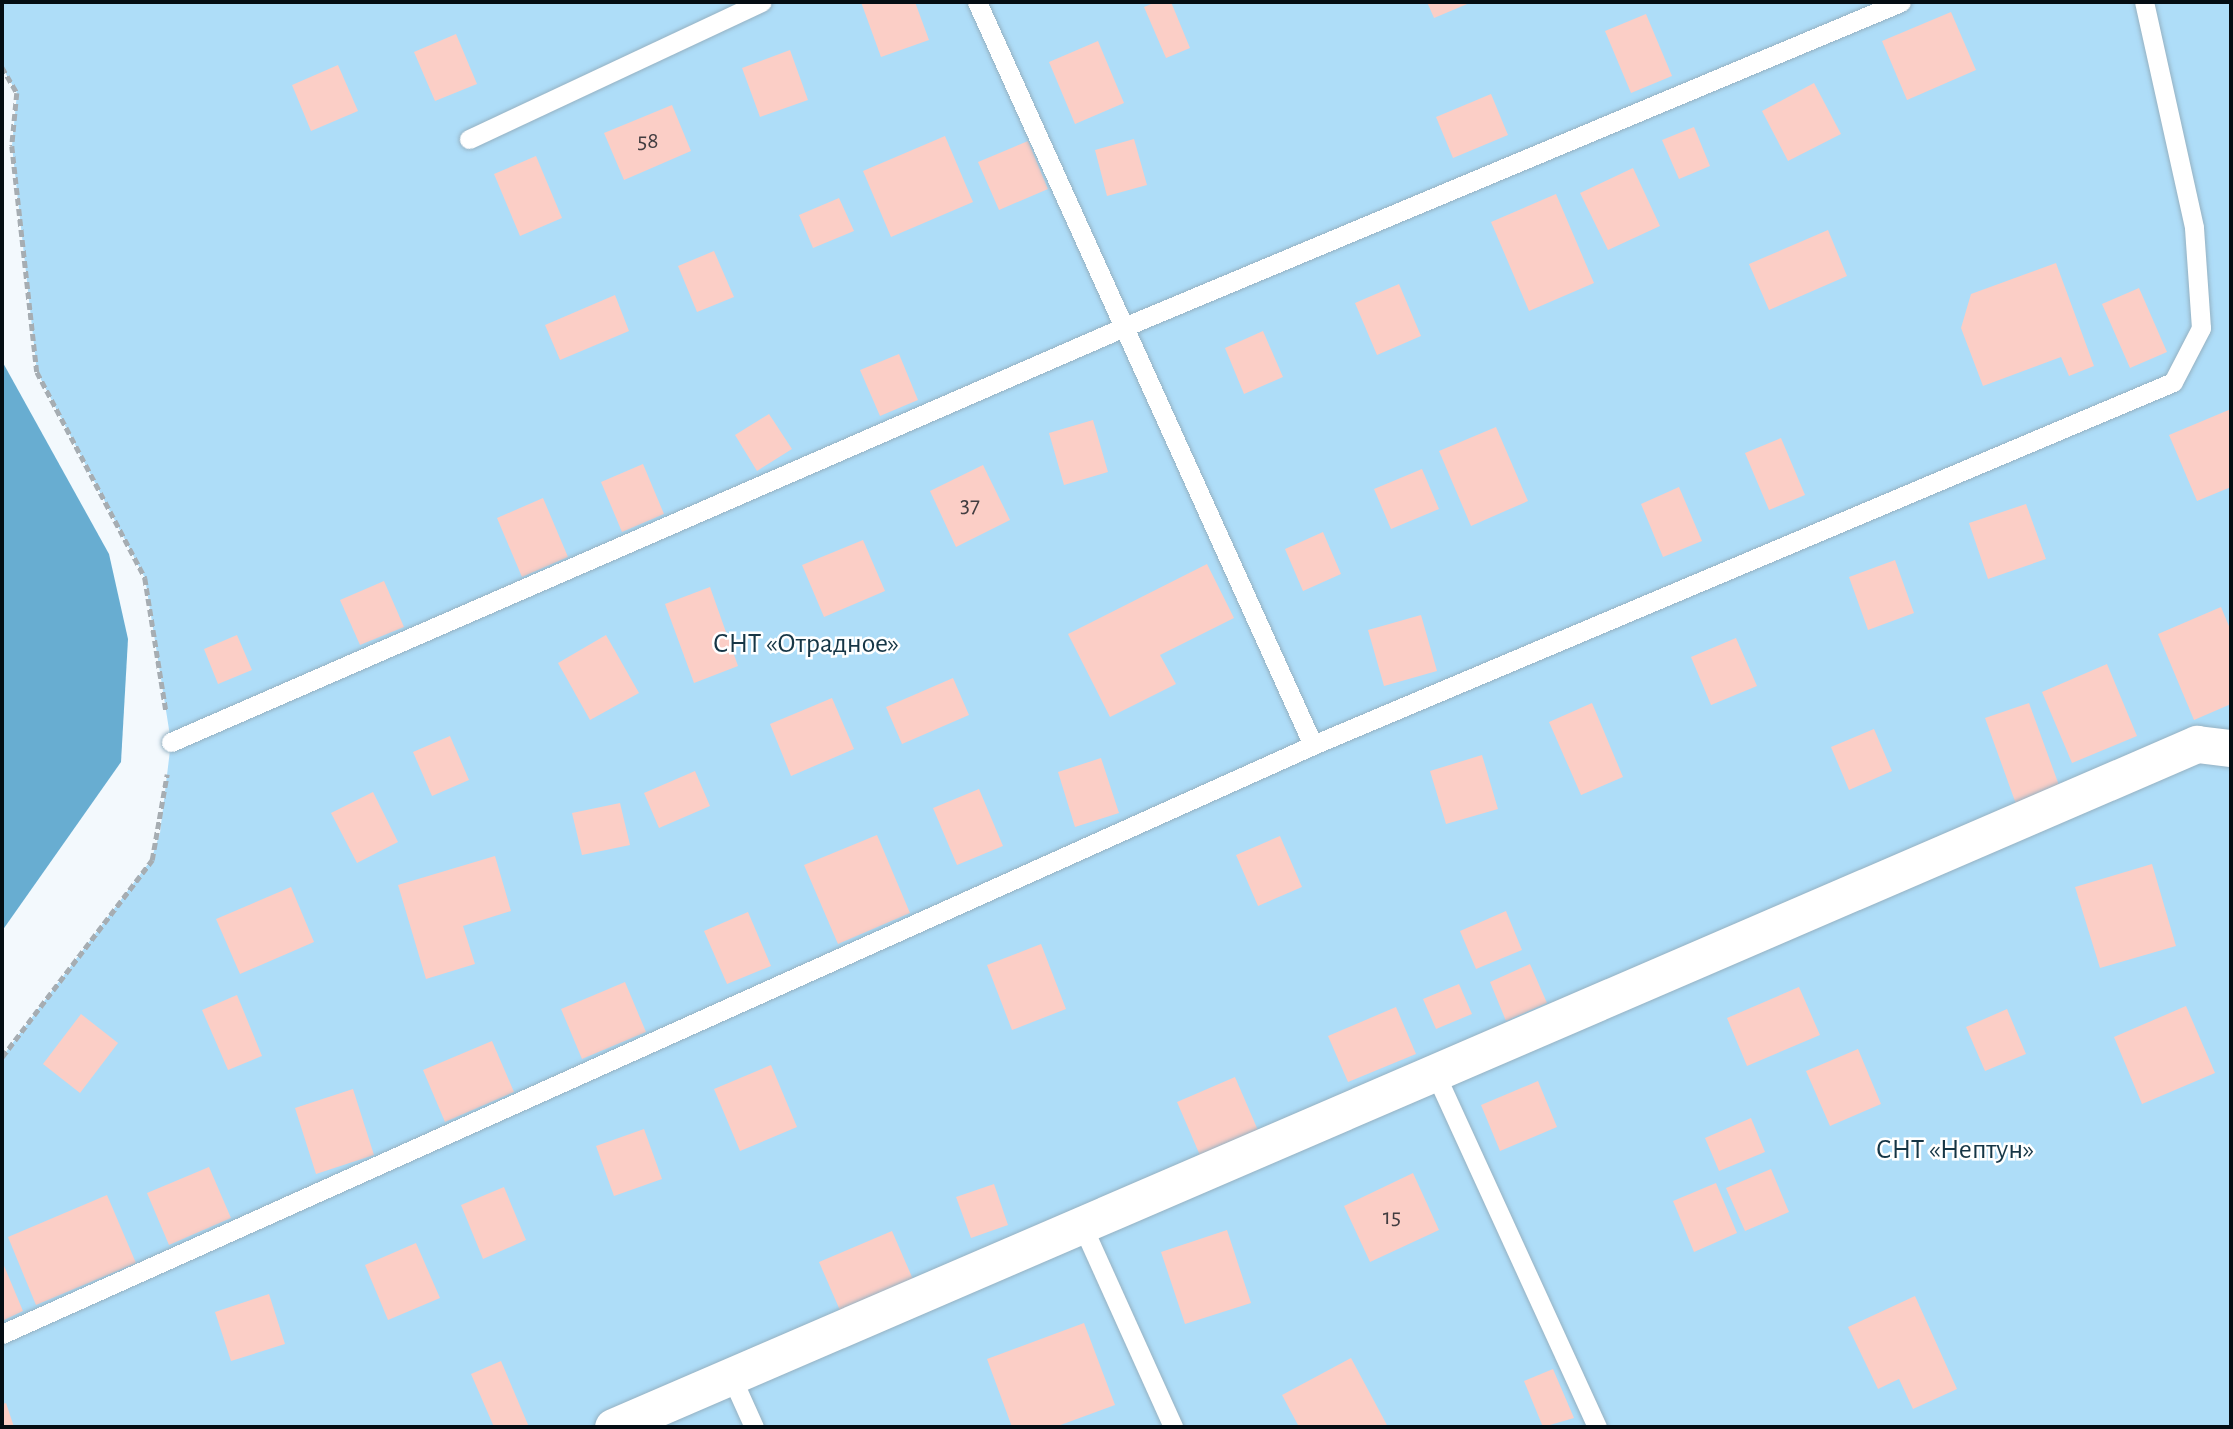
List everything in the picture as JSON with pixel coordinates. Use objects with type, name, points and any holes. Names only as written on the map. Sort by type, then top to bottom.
[{"type":"street","points":[[612,1427],[2196,744],[2231,748]]},
{"type":"lane","points":[[469,139],[761,2]]},
{"type":"lane","points":[[977,2],[1313,745]]},
{"type":"lane","points":[[171,742],[1124,327],[1901,2]]},
{"type":"lane","points":[[2,1334],[1313,745],[2173,382],[2200,328],[2194,227],[2144,2]]},
{"type":"lane","points":[[1435,1073],[1597,1427]]},
{"type":"lane","points":[[1082,1225],[1173,1427]]},
{"type":"lane","points":[[731,1376],[754,1427]]},
{"type":"path","points":[[2,67],[17,93],[12,146],[37,372],[145,578],[171,742],[160,833],[152,860],[2,1057]]},
{"type":"green space","name":"СНТ «Отрадное»","points":[[2,2],[2231,2],[2231,1427],[2,1427],[2,1057],[151,860],[160,833],[171,742],[145,578],[37,372],[12,146],[17,93],[2,67]]},
{"type":"shaded area","points":[[2,361],[109,554],[128,639],[121,762],[2,931]]},
{"type":"building","points":[[861,2],[915,2],[929,40],[881,57]]},
{"type":"building","points":[[1156,2],[1171,2],[1190,48],[1166,58],[1144,7]]},
{"type":"building","points":[[1427,2],[1472,2],[1434,18]]},
{"type":"building","points":[[1951,12],[1976,70],[1907,100],[1882,41]]},
{"type":"building","points":[[1646,14],[1672,76],[1631,93],[1605,31]]},
{"type":"building","points":[[456,34],[477,84],[435,101],[414,52]]},
{"type":"building","points":[[1098,41],[1124,103],[1075,124],[1049,62]]},
{"type":"building","points":[[790,50],[808,100],[760,117],[742,68]]},
{"type":"building","points":[[338,65],[358,111],[311,131],[292,85]]},
{"type":"building","points":[[1814,83],[1841,134],[1788,161],[1762,111]]},
{"type":"building","points":[[1491,94],[1508,135],[1453,158],[1436,117]]},
{"type":"building","points":[[672,105],[691,151],[624,180],[604,133]]},
{"type":"building","points":[[1694,127],[1710,166],[1679,179],[1662,140]]},
{"type":"building","points":[[945,136],[973,202],[891,237],[863,171]]},
{"type":"building","points":[[1134,139],[1147,185],[1107,196],[1095,150]]},
{"type":"building","points":[[1028,141],[1048,189],[999,210],[978,162]]},
{"type":"building","points":[[536,156],[562,218],[520,236],[494,174]]},
{"type":"building","points":[[1633,168],[1660,226],[1608,250],[1580,193]]},
{"type":"building","points":[[1556,194],[1594,283],[1529,311],[1491,222]]},
{"type":"building","points":[[839,198],[854,231],[813,248],[799,215]]},
{"type":"building","points":[[1828,230],[1847,276],[1769,310],[1749,264]]},
{"type":"building","points":[[714,251],[734,297],[697,312],[678,266]]},
{"type":"building","points":[[2056,263],[2094,366],[2069,376],[2061,357],[1983,386],[1961,328],[1971,294]]},
{"type":"building","points":[[1399,284],[1421,336],[1377,355],[1355,303]]},
{"type":"building","points":[[2139,288],[2167,352],[2130,368],[2102,304]]},
{"type":"building","points":[[615,295],[629,331],[560,360],[545,325]]},
{"type":"building","points":[[1263,331],[1283,377],[1244,394],[1225,348]]},
{"type":"building","points":[[899,354],[918,400],[880,416],[860,370]]},
{"type":"building","points":[[2231,409],[2231,487],[2197,501],[2169,435]]},
{"type":"building","points":[[769,414],[792,449],[757,471],[735,435]]},
{"type":"building","points":[[1093,420],[1108,472],[1064,485],[1049,433]]},
{"type":"building","points":[[1496,427],[1528,501],[1471,526],[1439,451]]},
{"type":"building","points":[[1781,438],[1805,495],[1769,510],[1745,453]]},
{"type":"building","points":[[643,464],[664,514],[622,532],[601,482]]},
{"type":"building","points":[[983,465],[1010,520],[956,547],[930,491]]},
{"type":"building","points":[[1422,469],[1439,509],[1391,529],[1374,489]]},
{"type":"building","points":[[1679,487],[1702,541],[1663,557],[1641,504]]},
{"type":"building","points":[[543,498],[568,557],[522,577],[497,518]]},
{"type":"building","points":[[2026,504],[2046,559],[1988,579],[1969,523]]},
{"type":"building","points":[[1323,532],[1341,574],[1303,591],[1285,549]]},
{"type":"building","points":[[863,540],[885,591],[824,617],[802,565]]},
{"type":"building","points":[[1895,560],[1914,613],[1868,630],[1849,577]]},
{"type":"building","points":[[1207,564],[1234,618],[1160,655],[1176,684],[1110,717],[1068,634]]},
{"type":"building","points":[[384,581],[404,627],[360,645],[340,600]]},
{"type":"building","points":[[710,587],[738,666],[694,683],[665,604]]},
{"type":"building","points":[[2221,607],[2231,631],[2231,704],[2194,720],[2158,634]]},
{"type":"building","points":[[1421,615],[1437,671],[1384,686],[1368,630]]},
{"type":"building","points":[[237,635],[252,670],[218,684],[204,649]]},
{"type":"building","points":[[606,635],[639,693],[590,720],[558,663]]},
{"type":"building","points":[[1736,638],[1757,686],[1711,705],[1691,657]]},
{"type":"building","points":[[2107,664],[2137,736],[2072,763],[2042,692]]},
{"type":"building","points":[[953,678],[969,715],[902,744],[886,707]]},
{"type":"building","points":[[832,698],[854,749],[791,776],[770,724]]},
{"type":"building","points":[[1592,703],[1623,777],[1581,795],[1549,722]]},
{"type":"building","points":[[2029,703],[2060,788],[2016,804],[1985,718]]},
{"type":"building","points":[[1874,729],[1892,771],[1849,790],[1831,747]]},
{"type":"building","points":[[450,736],[469,780],[432,796],[413,752]]},
{"type":"building","points":[[1482,755],[1498,809],[1446,824],[1430,771]]},
{"type":"building","points":[[1101,758],[1119,813],[1075,827],[1058,772]]},
{"type":"building","points":[[695,771],[710,806],[659,828],[644,793]]},
{"type":"building","points":[[979,789],[1003,846],[957,865],[933,808]]},
{"type":"building","points":[[373,792],[398,842],[357,863],[331,813]]},
{"type":"building","points":[[620,803],[630,845],[582,855],[572,813]]},
{"type":"building","points":[[877,835],[910,913],[838,944],[804,865]]},
{"type":"building","points":[[1280,836],[1302,887],[1258,906],[1236,855]]},
{"type":"building","points":[[495,856],[511,911],[463,926],[475,964],[426,979],[398,885]]},
{"type":"building","points":[[2152,864],[2176,946],[2100,968],[2075,887]]},
{"type":"building","points":[[291,887],[314,942],[240,974],[216,919]]},
{"type":"building","points":[[1506,911],[1522,950],[1476,969],[1460,931]]},
{"type":"building","points":[[748,912],[771,966],[727,984],[704,931]]},
{"type":"building","points":[[1041,944],[1066,1009],[1012,1030],[987,965]]},
{"type":"building","points":[[1530,964],[1547,1003],[1506,1021],[1490,982]]},
{"type":"building","points":[[625,982],[646,1032],[582,1059],[561,1009]]},
{"type":"building","points":[[1459,984],[1472,1014],[1436,1029],[1423,999]]},
{"type":"building","points":[[1799,987],[1820,1035],[1747,1066],[1727,1018]]},
{"type":"building","points":[[237,995],[262,1056],[228,1070],[202,1010]]},
{"type":"building","points":[[2186,1006],[2215,1073],[2142,1104],[2114,1037]]},
{"type":"building","points":[[1396,1007],[1416,1054],[1348,1082],[1328,1036]]},
{"type":"building","points":[[2007,1009],[2026,1054],[1985,1071],[1966,1027]]},
{"type":"building","points":[[81,1014],[118,1043],[80,1093],[43,1064]]},
{"type":"building","points":[[492,1041],[514,1092],[445,1122],[423,1070]]},
{"type":"building","points":[[1858,1049],[1881,1104],[1830,1126],[1806,1071]]},
{"type":"building","points":[[771,1065],[797,1127],[740,1151],[714,1089]]},
{"type":"building","points":[[1235,1077],[1260,1135],[1202,1160],[1177,1102]]},
{"type":"building","points":[[1538,1081],[1557,1127],[1500,1151],[1481,1105]]},
{"type":"building","points":[[353,1089],[374,1155],[316,1174],[295,1108]]},
{"type":"building","points":[[1751,1118],[1765,1152],[1719,1171],[1705,1138]]},
{"type":"building","points":[[644,1129],[662,1179],[614,1196],[596,1146]]},
{"type":"building","points":[[209,1167],[231,1218],[169,1245],[147,1193]]},
{"type":"building","points":[[1771,1169],[1789,1212],[1745,1231],[1726,1188]]},
{"type":"building","points":[[1413,1173],[1439,1230],[1370,1262],[1344,1206]]},
{"type":"building","points":[[1716,1183],[1737,1233],[1694,1252],[1673,1201]]},
{"type":"building","points":[[994,1184],[1008,1225],[971,1238],[956,1197]]},
{"type":"building","points":[[504,1187],[526,1240],[483,1259],[461,1205]]},
{"type":"building","points":[[107,1195],[136,1263],[36,1305],[8,1237]]},
{"type":"building","points":[[1227,1230],[1251,1303],[1185,1324],[1161,1252]]},
{"type":"building","points":[[892,1231],[915,1284],[842,1315],[819,1262]]},
{"type":"building","points":[[416,1243],[440,1298],[388,1320],[365,1265]]},
{"type":"building","points":[[2,1261],[23,1311],[2,1321]]},
{"type":"building","points":[[269,1294],[285,1344],[231,1361],[215,1312]]},
{"type":"building","points":[[1915,1296],[1957,1389],[1913,1409],[1899,1379],[1878,1389],[1848,1327]]},
{"type":"building","points":[[1084,1323],[1115,1405],[1055,1427],[1012,1427],[987,1359]]},
{"type":"building","points":[[1351,1358],[1388,1427],[1299,1427],[1282,1395]]},
{"type":"building","points":[[501,1361],[529,1427],[494,1427],[471,1374]]},
{"type":"building","points":[[1553,1369],[1574,1418],[1543,1427],[1524,1381]]},
{"type":"building","points":[[6,1403],[14,1427],[2,1427],[2,1404]]},
{"type":"park label","name":"СНТ «Нептун»","points":[[1955,1150]]}]
